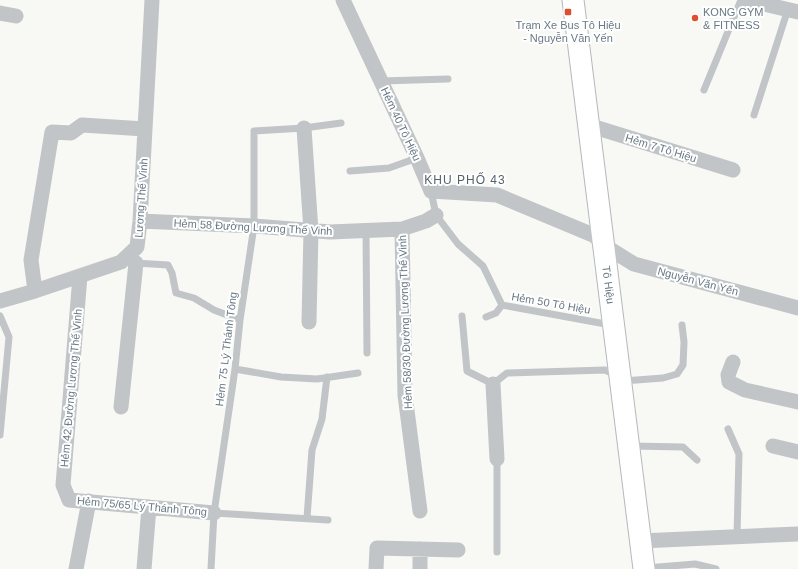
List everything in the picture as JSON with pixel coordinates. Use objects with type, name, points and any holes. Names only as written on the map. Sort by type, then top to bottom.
[{"type":"street","name":"Lương Thế Vinh","points":[[0,301],[35,291],[120,262],[137,247],[140,222],[152,0]]},
{"type":"street","name":"Hẻm 40 Tô Hiệu","points":[[343,0],[431,191]]},
{"type":"street","name":"Tô Hiệu","points":[[573,0],[644,569]]},
{"type":"street","points":[[747,0],[793,10]]},
{"type":"street","points":[[0,13],[16,16]]},
{"type":"street","points":[[35,291],[31,260],[52,132],[71,133],[82,125],[145,128]]},
{"type":"street","name":"Hẻm 7 Tô Hiệu","points":[[588,125],[733,170]]},
{"type":"street","points":[[304,128],[311,231],[309,322]]},
{"type":"street","points":[[431,191],[497,195],[593,235],[603,243]]},
{"type":"street","name":"Hẻm 58 Đường Lương Thế Vinh","points":[[140,222],[254,226],[330,232],[366,229],[402,229],[426,221],[436,215]]},
{"type":"street","name":"Hẻm 58/30 Đường Lương Thế Vinh","points":[[402,229],[405,395],[420,511]]},
{"type":"street","name":"Nguyễn Văn Yến","points":[[603,243],[634,264],[798,308]]},
{"type":"street","points":[[121,407],[136,263]]},
{"type":"street","name":"Hẻm 42 Đường Lương Thế Vinh","points":[[70,500],[64,485],[80,276]]},
{"type":"street","points":[[733,362],[728,375],[729,382],[745,390],[798,402]]},
{"type":"street","points":[[493,384],[497,459]]},
{"type":"street","points":[[773,446],[798,452]]},
{"type":"street","name":"Hẻm 75/65 Lý Thánh Tông","points":[[70,500],[214,512]]},
{"type":"street","points":[[76,569],[89,501]]},
{"type":"street","points":[[144,569],[149,507]]},
{"type":"street","points":[[640,541],[798,534]]},
{"type":"street","points":[[376,569],[377,548],[458,550]]},
{"type":"street","points":[[420,549],[420,569]]},
{"type":"lane","points":[[704,90],[741,0]]},
{"type":"lane","points":[[754,115],[793,10]]},
{"type":"lane","points":[[380,81],[448,78]]},
{"type":"lane","points":[[304,128],[341,123]]},
{"type":"lane","name":"Hẻm 75 Lý Thánh Tông","points":[[211,569],[214,512],[254,226],[254,131],[304,128]]},
{"type":"lane","points":[[350,171],[389,168],[417,158]]},
{"type":"lane","name":"Hẻm 50 Tô Hiệu","points":[[431,191],[436,215],[458,244],[483,266],[502,305],[613,326]]},
{"type":"lane","points":[[366,229],[366,353]]},
{"type":"lane","points":[[120,262],[168,266],[172,273],[176,293],[194,298],[214,310],[240,320]]},
{"type":"lane","points":[[486,317],[496,313],[502,305]]},
{"type":"lane","points":[[0,316],[9,337],[0,435]]},
{"type":"lane","points":[[462,316],[467,371],[493,384],[507,372],[605,370],[620,379],[663,378],[677,374],[683,365],[684,342],[682,325]]},
{"type":"lane","points":[[235,369],[281,377],[317,379],[358,373]]},
{"type":"lane","points":[[307,518],[312,450],[322,419],[327,377]]},
{"type":"lane","points":[[728,429],[739,454],[737,536]]},
{"type":"lane","points":[[628,446],[683,447],[698,460]]},
{"type":"lane","points":[[497,459],[497,552]]},
{"type":"lane","points":[[214,512],[328,520]]},
{"type":"lane","points":[[644,569],[694,564],[716,569]]},
{"type":"place","name":"Trạm Xe Bus Tô Hiệu - Nguyễn Văn Yến","points":[[568,12]]},
{"type":"place","name":"KONG GYM & FITNESS","points":[[695,18]]},
{"type":"district","name":"KHU PHỐ 43","points":[[465,180]]}]
